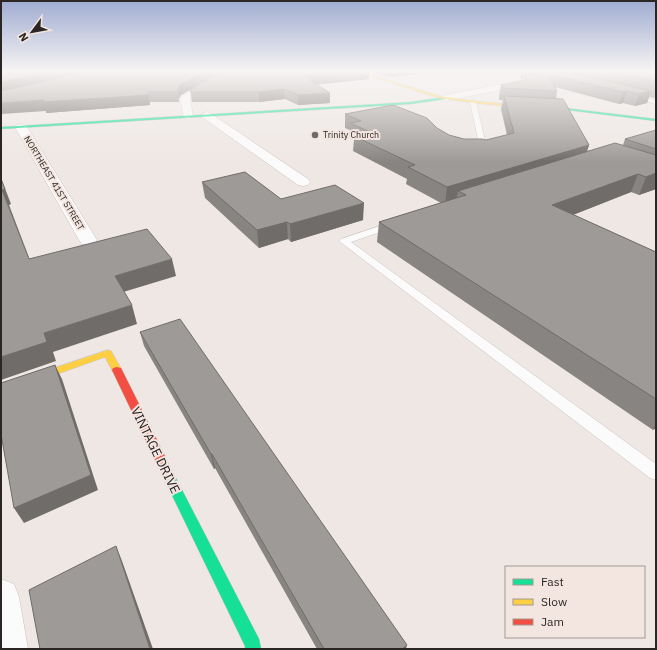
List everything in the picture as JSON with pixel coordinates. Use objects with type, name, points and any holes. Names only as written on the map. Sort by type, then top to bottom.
[{"type":"street","points":[[186,101],[188,116]]},
{"type":"street","points":[[1,128],[422,101]]},
{"type":"street","points":[[468,101],[587,110],[654,118]]},
{"type":"street","points":[[206,115],[303,182]]},
{"type":"street","name":"NORTHEAST 41ST STREET","points":[[21,127],[88,240]]},
{"type":"street","name":"VINTAGE DRIVE","points":[[1,390],[108,353],[253,645],[253,649]]},
{"type":"street","points":[[1,597],[8,649]]},
{"type":"lane","points":[[473,102],[476,121],[484,149],[476,152]]},
{"type":"lane","points":[[380,105],[395,110]]},
{"type":"lane","points":[[397,224],[344,241],[656,473]]},
{"type":"building","points":[[1,101],[25,101],[1,103]]},
{"type":"building","points":[[505,101],[564,101],[589,145],[447,187],[408,167],[415,165],[354,136],[370,132],[350,123],[361,121],[345,114],[393,105],[427,118],[437,128],[449,135],[464,139],[486,140],[514,133]]},
{"type":"building","points":[[656,130],[656,149],[625,139]]},
{"type":"building","points":[[615,143],[656,155],[656,173],[646,177],[638,174],[552,205],[656,252],[656,399],[379,222],[466,195],[458,191]]},
{"type":"building","points":[[245,172],[281,199],[335,185],[364,203],[290,224],[287,222],[257,230],[202,182]]},
{"type":"building","points":[[1,179],[5,189],[2,190],[29,259],[147,229],[172,259],[115,276],[132,305],[44,333],[47,342],[1,357]]},
{"type":"building","points":[[180,319],[407,645],[402,649],[324,649],[140,332]]},
{"type":"building","points":[[55,365],[91,475],[14,508],[1,434],[1,383]]},
{"type":"building","points":[[116,546],[150,649],[40,649],[29,590]]},
{"type":"traffic: fast","points":[[1,128],[422,101]]},
{"type":"traffic: fast","points":[[567,109],[656,120]]},
{"type":"traffic: fast","points":[[161,460],[253,645],[253,649]]},
{"type":"traffic: slow","points":[[471,101],[567,109]]},
{"type":"traffic: slow","points":[[1,390],[108,353],[117,370]]},
{"type":"traffic: jam","points":[[117,370],[161,460]]},
{"type":"place","name":"Trinity Church","points":[[315,135]]}]
